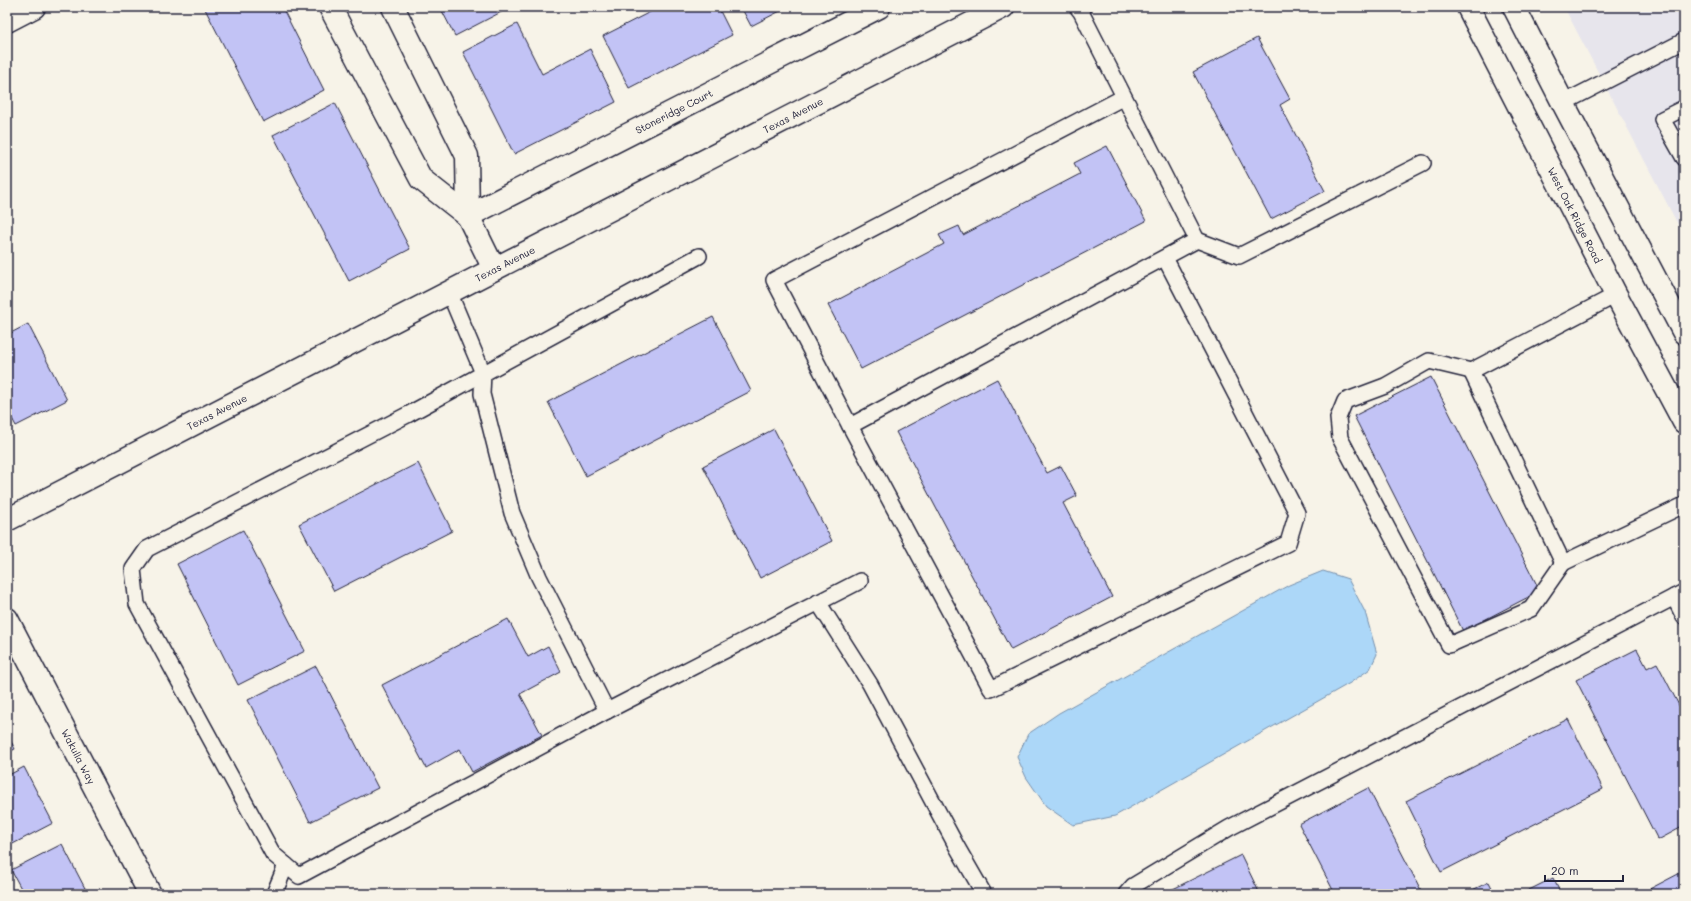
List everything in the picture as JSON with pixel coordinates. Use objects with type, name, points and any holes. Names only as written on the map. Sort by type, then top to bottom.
[{"type":"street","points":[[7,21],[34,7]]},
{"type":"street","points":[[330,7],[421,179],[468,216]]},
{"type":"street","points":[[392,7],[467,156],[468,216],[494,269]]},
{"type":"street","name":"Stoneridge Court","points":[[468,216],[879,7]]},
{"type":"street","name":"Texas Avenue","points":[[7,520],[1003,7]]},
{"type":"street","name":"West Oak Ridge Road","points":[[1468,7],[1616,295],[1684,422]]},
{"type":"street","points":[[1514,7],[1684,333]]},
{"type":"street","name":"Wakulla Way","points":[[7,619],[150,894]]},
{"type":"lane","points":[[1076,7],[1081,12],[1197,240],[1239,256],[1423,163]]},
{"type":"lane","points":[[1563,103],[1684,41]]},
{"type":"lane","points":[[1124,97],[774,280],[850,426],[991,689],[1288,543],[1297,513],[1165,258]]},
{"type":"lane","points":[[1684,108],[1662,119],[1684,158]]},
{"type":"lane","points":[[850,426],[1197,240]]},
{"type":"lane","points":[[699,256],[409,414],[147,550],[133,569],[137,604],[273,854],[299,876],[607,711],[860,581]]},
{"type":"lane","points":[[449,292],[483,373],[482,394],[512,513],[539,576],[607,711]]},
{"type":"lane","points":[[1616,295],[1471,371],[1429,361],[1385,386],[1345,401],[1338,418],[1340,438],[1450,645],[1531,609],[1564,563],[1684,505]]},
{"type":"lane","points":[[1471,371],[1564,563]]},
{"type":"lane","points":[[1126,894],[1133,886],[1229,828],[1679,595],[1684,617]]},
{"type":"lane","points":[[818,602],[870,684],[957,847],[984,894]]},
{"type":"lane","points":[[274,894],[286,865]]},
{"type":"shaded area","points":[[1564,7],[1684,7],[1684,236]]},
{"type":"water","points":[[1323,571],[1348,579],[1365,612],[1377,654],[1370,669],[1350,683],[1115,816],[1073,825],[1046,806],[1026,777],[1017,757],[1028,734],[1059,713],[1289,585]]},
{"type":"building","points":[[204,7],[282,7],[324,90],[263,122]]},
{"type":"building","points":[[440,7],[506,7],[507,9],[455,36]]},
{"type":"building","points":[[650,7],[718,7],[732,35],[629,88],[603,36],[652,11]]},
{"type":"building","points":[[741,7],[788,7],[751,26]]},
{"type":"building","points":[[517,24],[542,74],[590,49],[616,102],[514,154],[463,52]]},
{"type":"building","points":[[1257,38],[1290,99],[1280,105],[1325,191],[1271,219],[1193,72]]},
{"type":"building","points":[[335,103],[410,249],[349,281],[273,135]]},
{"type":"building","points":[[1107,146],[1146,221],[861,369],[828,305],[944,244],[939,235],[959,226],[963,235],[1080,174],[1074,163]]},
{"type":"building","points":[[713,317],[751,391],[586,476],[548,402]]},
{"type":"building","points":[[28,324],[67,400],[16,426],[7,409],[7,335]]},
{"type":"building","points":[[1431,377],[1540,591],[1463,631],[1354,416]]},
{"type":"building","points":[[997,379],[1047,473],[1061,466],[1077,496],[1063,503],[1112,597],[1011,650],[896,432]]},
{"type":"building","points":[[774,429],[832,541],[760,578],[703,466]]},
{"type":"building","points":[[418,463],[452,531],[334,591],[299,524]]},
{"type":"building","points":[[243,530],[305,651],[238,685],[177,564]]},
{"type":"building","points":[[508,619],[528,657],[548,646],[561,672],[520,694],[542,735],[472,772],[460,749],[426,768],[382,685]]},
{"type":"building","points":[[1637,649],[1647,668],[1657,663],[1684,715],[1684,826],[1658,840],[1576,680]]},
{"type":"building","points":[[316,666],[378,788],[310,822],[248,700]]},
{"type":"building","points":[[1568,719],[1603,789],[1441,872],[1406,801]]},
{"type":"building","points":[[7,734],[15,749],[7,753]]},
{"type":"building","points":[[24,767],[53,823],[7,847],[7,776]]},
{"type":"building","points":[[1368,788],[1423,894],[1335,894],[1299,824]]},
{"type":"building","points":[[62,844],[88,894],[24,894],[11,870]]},
{"type":"building","points":[[1241,855],[1260,894],[1173,894],[1171,890]]},
{"type":"building","points":[[1684,871],[1684,894],[1640,894]]},
{"type":"building","points":[[1553,878],[1561,894],[1521,894]]},
{"type":"building","points":[[1489,882],[1495,894],[1464,894]]}]
